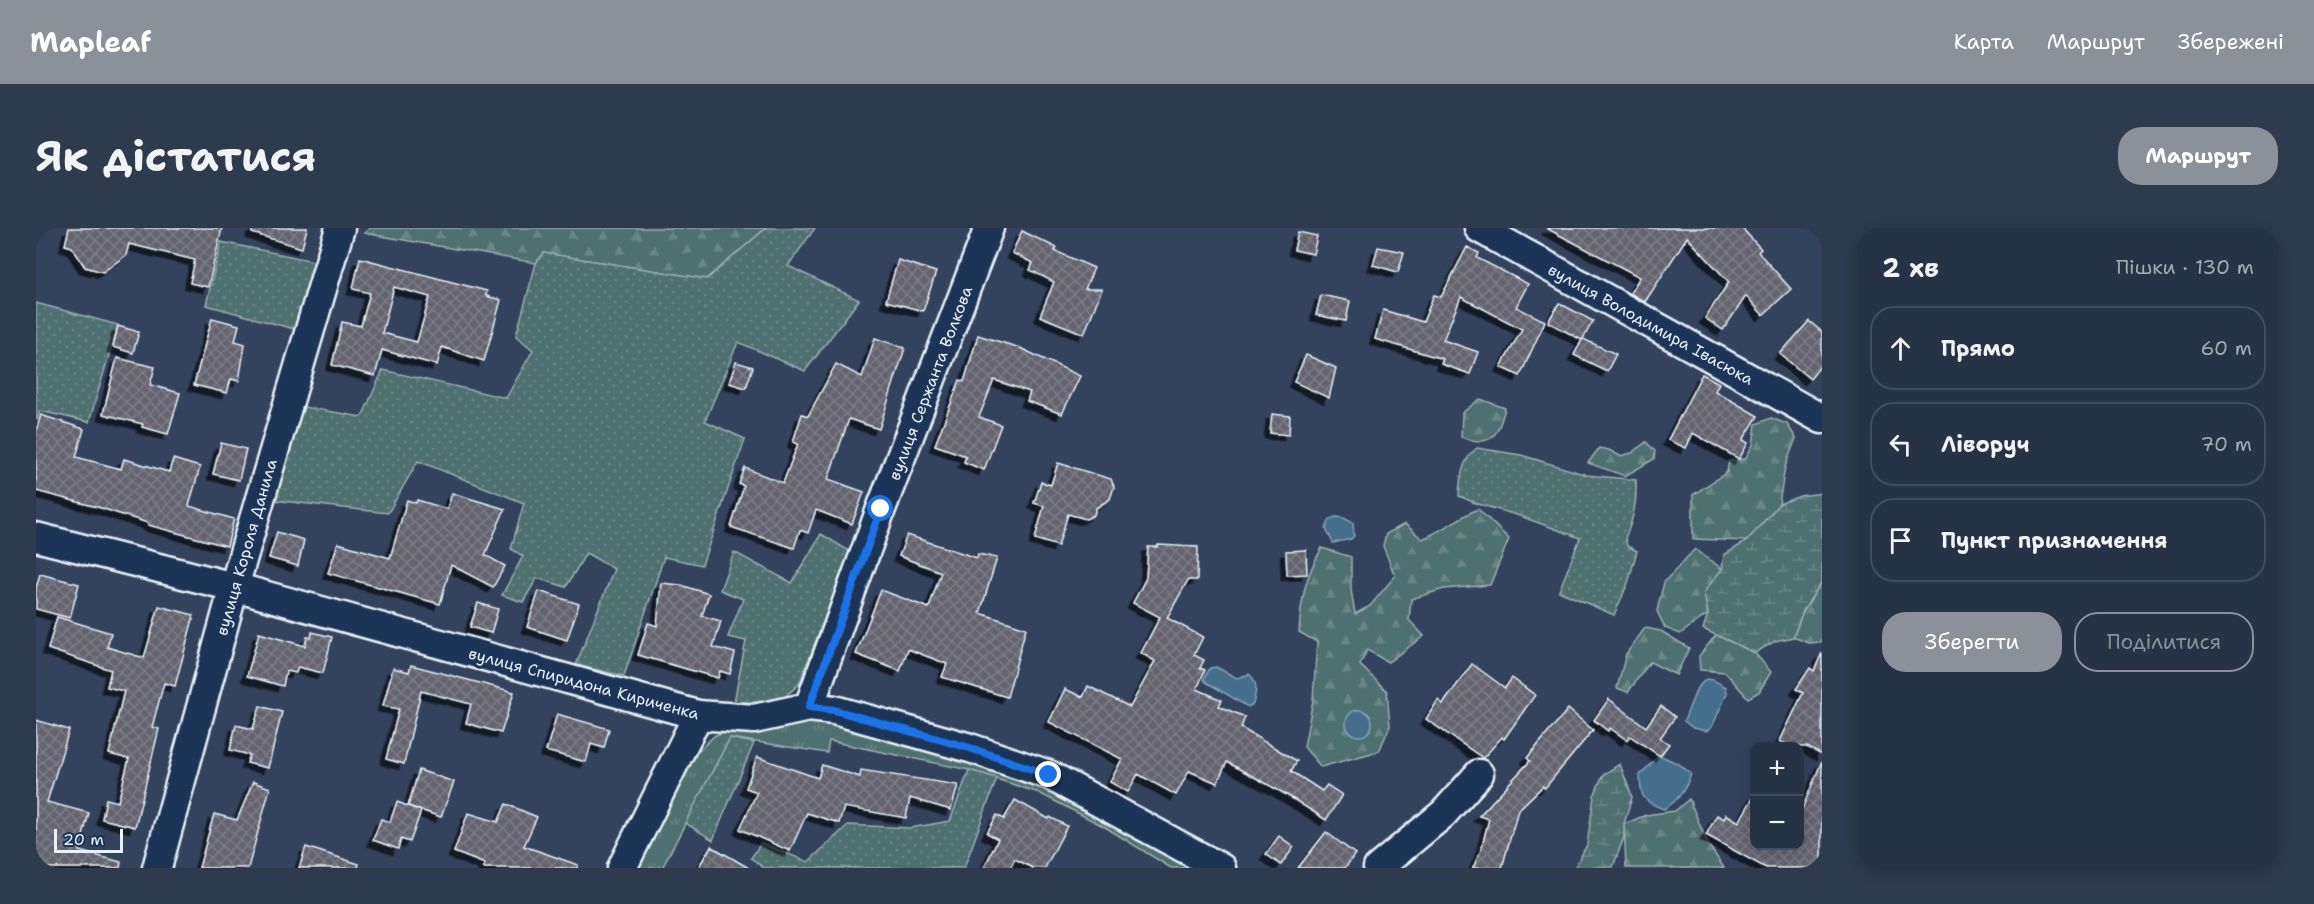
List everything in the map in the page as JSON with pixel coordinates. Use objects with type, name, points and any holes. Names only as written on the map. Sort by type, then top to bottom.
[{"type":"street","name":"вулиця Короля Данила","points":[[157,868],[234,587],[340,228]]},
{"type":"street","name":"вулиця Сержанта Волкова","points":[[809,707],[881,509],[989,228]]},
{"type":"street","name":"вулиця Володимира Івасюка","points":[[1479,228],[1822,419]]},
{"type":"street","name":"вулиця Спиридона Кириченка","points":[[36,537],[234,587],[698,715],[754,719],[809,707],[834,710],[970,748],[1049,775],[1221,868]]},
{"type":"street","points":[[622,868],[698,715]]},
{"type":"street","points":[[1378,868],[1443,814],[1479,774]]},
{"type":"green space","points":[[370,228],[766,228],[707,279],[544,253],[536,263],[364,233]]},
{"type":"green space","points":[[766,228],[815,228],[788,266],[859,300],[805,371],[738,342],[705,421],[745,439],[702,565],[664,557],[624,676],[576,665],[614,569],[586,553],[566,587],[537,578],[523,602],[502,595],[523,556],[511,549],[524,503],[418,461],[388,513],[274,500],[298,406],[362,417],[383,370],[506,398],[533,350],[516,336],[536,263],[544,253],[707,279]]},
{"type":"green space","points":[[221,242],[314,261],[294,329],[206,305]]},
{"type":"green space","points":[[36,303],[118,325],[89,422],[40,411],[36,423]]},
{"type":"green space","points":[[1480,399],[1505,408],[1496,433],[1492,438],[1480,441],[1461,437],[1462,413]]},
{"type":"green space","points":[[1771,418],[1787,424],[1796,438],[1785,467],[1779,504],[1747,541],[1693,539],[1693,495],[1727,472],[1729,461],[1745,459],[1753,445],[1756,424]]},
{"type":"green space","points":[[1646,442],[1655,451],[1654,459],[1625,476],[1588,463],[1599,448],[1620,456],[1632,453]]},
{"type":"green space","points":[[1477,448],[1521,455],[1587,475],[1636,480],[1634,510],[1625,538],[1627,546],[1637,551],[1628,583],[1614,615],[1559,591],[1580,538],[1459,496],[1465,463]]},
{"type":"green space","points":[[1822,493],[1822,581],[1803,611],[1793,637],[1775,641],[1755,653],[1703,629],[1708,614],[1704,592],[1722,569],[1724,555],[1747,541],[1779,504],[1800,496]]},
{"type":"green space","points":[[1478,509],[1509,539],[1490,585],[1444,589],[1411,599],[1409,620],[1424,636],[1388,662],[1367,650],[1360,665],[1387,691],[1390,726],[1379,751],[1321,767],[1304,747],[1313,700],[1317,642],[1299,632],[1305,588],[1322,548],[1351,557],[1351,590],[1355,614],[1370,606],[1395,576],[1383,546],[1386,534],[1405,524],[1422,539]]},
{"type":"green space","points":[[821,534],[851,552],[799,684],[779,702],[734,702],[746,641],[728,637],[743,599],[720,590],[734,552],[792,583]]},
{"type":"green space","points":[[1695,549],[1722,569],[1704,592],[1708,614],[1680,634],[1665,628],[1657,611],[1664,582]]},
{"type":"green space","points":[[1822,581],[1822,642],[1809,643],[1793,637],[1803,611]]},
{"type":"green space","points":[[1645,628],[1661,631],[1689,648],[1676,675],[1650,662],[1628,692],[1617,688],[1626,654]]},
{"type":"green space","points":[[1716,635],[1755,653],[1771,672],[1759,692],[1748,698],[1725,672],[1700,670],[1699,656]]},
{"type":"green space","points":[[805,722],[859,728],[1026,772],[1203,868],[1171,868],[1105,827],[1039,793],[969,770],[829,741],[827,753],[730,738],[662,868],[639,868],[694,755],[714,736],[735,726]]},
{"type":"green space","points":[[730,738],[754,743],[713,840],[685,823]]},
{"type":"green space","points":[[1620,764],[1632,797],[1624,824],[1624,837],[1613,867],[1574,868],[1587,845],[1594,796],[1601,779],[1604,774]]},
{"type":"green space","points":[[969,770],[997,778],[964,868],[764,868],[751,858],[761,843],[808,862],[848,825],[910,828],[950,821]]},
{"type":"green space","points":[[1689,799],[1708,844],[1724,868],[1626,868],[1624,824],[1646,815],[1675,811]]},
{"type":"water","points":[[1336,517],[1353,523],[1354,536],[1351,539],[1333,543],[1326,529],[1330,519]]},
{"type":"water","points":[[1216,667],[1237,678],[1249,674],[1252,677],[1256,692],[1253,704],[1248,707],[1206,682],[1204,679],[1210,668]]},
{"type":"water","points":[[1706,679],[1726,687],[1727,693],[1712,727],[1706,731],[1693,728],[1684,721],[1697,688]]},
{"type":"water","points":[[1359,710],[1368,714],[1372,723],[1368,732],[1359,736],[1350,732],[1346,723],[1350,714]]},
{"type":"water","points":[[1659,755],[1679,764],[1691,774],[1681,794],[1664,809],[1651,804],[1644,798],[1640,782],[1640,775]]},
{"type":"building","points":[[69,228],[222,228],[208,287],[190,283],[195,260],[129,244],[126,255],[103,272],[85,267],[72,247],[65,245]]},
{"type":"building","points":[[252,228],[307,228],[302,248],[252,233]]},
{"type":"building","points":[[1546,228],[1742,228],[1761,249],[1758,252],[1791,289],[1763,315],[1746,296],[1723,330],[1705,318],[1729,282],[1687,237],[1645,302],[1630,293],[1640,277]]},
{"type":"building","points":[[1022,231],[1057,248],[1055,251],[1094,268],[1085,289],[1102,289],[1084,334],[1040,316],[1054,282],[1030,270],[1033,263],[1012,253]]},
{"type":"building","points":[[1298,232],[1317,236],[1313,254],[1294,250]]},
{"type":"building","points":[[1378,247],[1404,252],[1398,272],[1373,265]]},
{"type":"building","points":[[1467,247],[1479,253],[1477,258],[1528,284],[1516,307],[1545,321],[1520,376],[1501,367],[1522,329],[1461,297],[1443,340],[1478,352],[1470,374],[1441,364],[1443,359],[1375,339],[1383,310],[1423,322],[1434,295],[1441,297]]},
{"type":"building","points":[[360,258],[487,291],[486,296],[501,300],[484,361],[442,347],[437,365],[382,350],[375,376],[332,365],[342,322],[361,326],[370,293],[353,289]],"holes":[[[394,287],[430,297],[417,342],[382,333]]]},
{"type":"building","points":[[898,260],[936,272],[923,311],[886,301]]},
{"type":"building","points":[[1321,295],[1350,301],[1346,321],[1316,315]]},
{"type":"building","points":[[1559,303],[1593,321],[1583,339],[1616,354],[1607,371],[1574,355],[1582,340],[1548,322]]},
{"type":"building","points":[[212,318],[239,325],[235,341],[245,344],[239,381],[231,379],[227,393],[194,385]]},
{"type":"building","points":[[1809,321],[1822,332],[1822,364],[1810,379],[1780,354]]},
{"type":"building","points":[[118,326],[139,332],[133,353],[113,347]]},
{"type":"building","points":[[978,335],[1020,348],[1080,376],[1062,414],[1027,401],[1030,392],[994,380],[979,417],[1001,425],[984,470],[964,462],[966,456],[935,445],[960,380],[964,382]]},
{"type":"building","points":[[875,338],[905,348],[879,429],[849,419],[828,479],[864,492],[852,524],[816,510],[808,533],[800,530],[794,548],[731,527],[744,486],[739,484],[745,468],[783,483],[798,444],[793,442],[802,414],[808,416],[836,364],[862,377]]},
{"type":"building","points":[[1306,355],[1336,368],[1329,398],[1294,382]]},
{"type":"building","points":[[117,358],[155,367],[150,385],[180,393],[168,434],[142,427],[143,424],[103,414]]},
{"type":"building","points":[[736,362],[753,367],[746,388],[729,383]]},
{"type":"building","points":[[1702,374],[1719,383],[1715,391],[1758,416],[1743,440],[1748,443],[1739,459],[1693,433],[1686,448],[1668,440]]},
{"type":"building","points":[[1272,414],[1290,416],[1289,435],[1270,433]]},
{"type":"building","points":[[41,415],[84,429],[76,457],[121,469],[124,459],[169,472],[173,459],[200,467],[189,506],[234,519],[227,546],[36,491],[36,431]]},
{"type":"building","points":[[221,443],[246,449],[239,480],[213,474]]},
{"type":"building","points":[[1058,463],[1111,479],[1114,487],[1110,499],[1096,508],[1094,515],[1086,519],[1068,514],[1058,546],[1035,539],[1044,506],[1034,503],[1041,482],[1051,485]]},
{"type":"building","points":[[452,493],[505,509],[485,555],[505,566],[493,587],[451,565],[440,604],[328,573],[338,543],[390,558],[407,500],[416,503],[417,500],[447,509]]},
{"type":"building","points":[[277,532],[304,540],[298,566],[269,558]]},
{"type":"building","points":[[907,535],[977,558],[978,554],[997,558],[980,613],[1026,628],[1007,697],[942,677],[947,664],[908,649],[900,671],[856,654],[881,590],[929,608],[941,572],[899,556]]},
{"type":"building","points":[[1158,545],[1198,547],[1197,580],[1188,580],[1167,618],[1203,637],[1194,655],[1204,660],[1200,668],[1205,670],[1197,689],[1222,700],[1219,706],[1245,717],[1241,728],[1297,761],[1291,771],[1322,791],[1327,785],[1342,795],[1326,820],[1287,795],[1227,762],[1217,783],[1189,771],[1176,795],[1138,774],[1128,792],[1110,782],[1122,759],[1049,722],[1065,689],[1083,697],[1088,686],[1130,707],[1155,661],[1141,653],[1160,617],[1133,603],[1146,578],[1148,547],[1158,547]]},
{"type":"building","points":[[1306,550],[1307,574],[1287,575],[1286,551]]},
{"type":"building","points":[[40,574],[79,584],[70,618],[36,609],[36,588]]},
{"type":"building","points":[[661,583],[681,585],[709,594],[702,616],[721,621],[713,647],[735,653],[730,674],[720,671],[718,678],[638,655],[648,623],[657,626]]},
{"type":"building","points":[[539,591],[579,604],[567,640],[527,627]]},
{"type":"building","points":[[478,603],[498,609],[491,633],[470,627]]},
{"type":"building","points":[[159,606],[194,615],[175,686],[164,683],[152,727],[159,729],[135,827],[102,819],[106,799],[118,802],[129,759],[109,754],[124,691],[107,687],[111,670],[48,649],[57,617],[111,633],[107,647],[144,658]]},
{"type":"building","points":[[312,632],[332,637],[323,673],[298,667],[296,673],[286,671],[283,686],[247,676],[259,633],[305,646],[307,637],[311,638]]},
{"type":"building","points":[[1822,653],[1822,755],[1804,747],[1804,742],[1780,741],[1803,693],[1796,689],[1810,668],[1814,671]]},
{"type":"building","points":[[1472,664],[1505,688],[1512,678],[1535,695],[1504,739],[1502,737],[1483,758],[1426,719],[1438,700],[1443,704]]},
{"type":"building","points":[[411,665],[514,692],[501,733],[466,723],[471,704],[421,691],[404,764],[386,759],[399,709],[383,706],[393,668],[409,672]]},
{"type":"building","points":[[1609,699],[1646,727],[1661,706],[1675,717],[1660,738],[1669,744],[1660,756],[1630,736],[1627,740],[1610,728],[1608,731],[1594,720]]},
{"type":"building","points":[[260,706],[282,712],[268,768],[247,763],[250,755],[230,750],[236,725],[253,729]]},
{"type":"building","points":[[1568,709],[1593,730],[1545,788],[1543,786],[1518,810],[1502,868],[1473,868],[1481,850],[1489,819],[1479,816],[1530,761],[1527,758]]},
{"type":"building","points":[[557,714],[609,729],[604,748],[591,744],[586,762],[546,751]]},
{"type":"building","points":[[36,720],[69,730],[47,802],[89,813],[79,851],[121,862],[120,868],[36,868]]},
{"type":"building","points":[[757,757],[818,778],[822,765],[860,777],[861,770],[958,785],[951,810],[910,798],[906,818],[844,807],[839,823],[807,813],[790,851],[740,829],[757,792],[746,788]]},
{"type":"building","points":[[1822,761],[1822,868],[1766,868],[1706,835],[1717,815],[1724,819],[1726,814],[1739,822],[1750,803],[1750,850],[1804,850],[1804,804]]},
{"type":"building","points":[[419,770],[454,782],[441,817],[408,806]]},
{"type":"building","points":[[253,782],[270,788],[248,868],[199,868],[214,814],[237,820]]},
{"type":"building","points":[[1015,800],[1067,826],[1045,868],[1033,868],[1015,859],[1010,868],[984,868],[998,839],[987,833],[997,815],[1004,819]]},
{"type":"building","points":[[397,802],[421,811],[410,842],[401,839],[398,849],[373,840],[381,819],[390,822]]},
{"type":"building","points":[[506,804],[537,817],[524,846],[578,865],[577,868],[483,868],[485,864],[454,852],[468,813],[498,822]]},
{"type":"building","points":[[1326,832],[1355,854],[1345,868],[1298,868]]},
{"type":"building","points":[[1279,836],[1294,847],[1281,865],[1266,854]]},
{"type":"building","points":[[711,846],[749,868],[698,868]]},
{"type":"building","points":[[306,847],[359,864],[358,868],[299,868]]},
{"type":"route","points":[[881,509],[809,707],[834,710],[970,748],[1049,775]]}]
